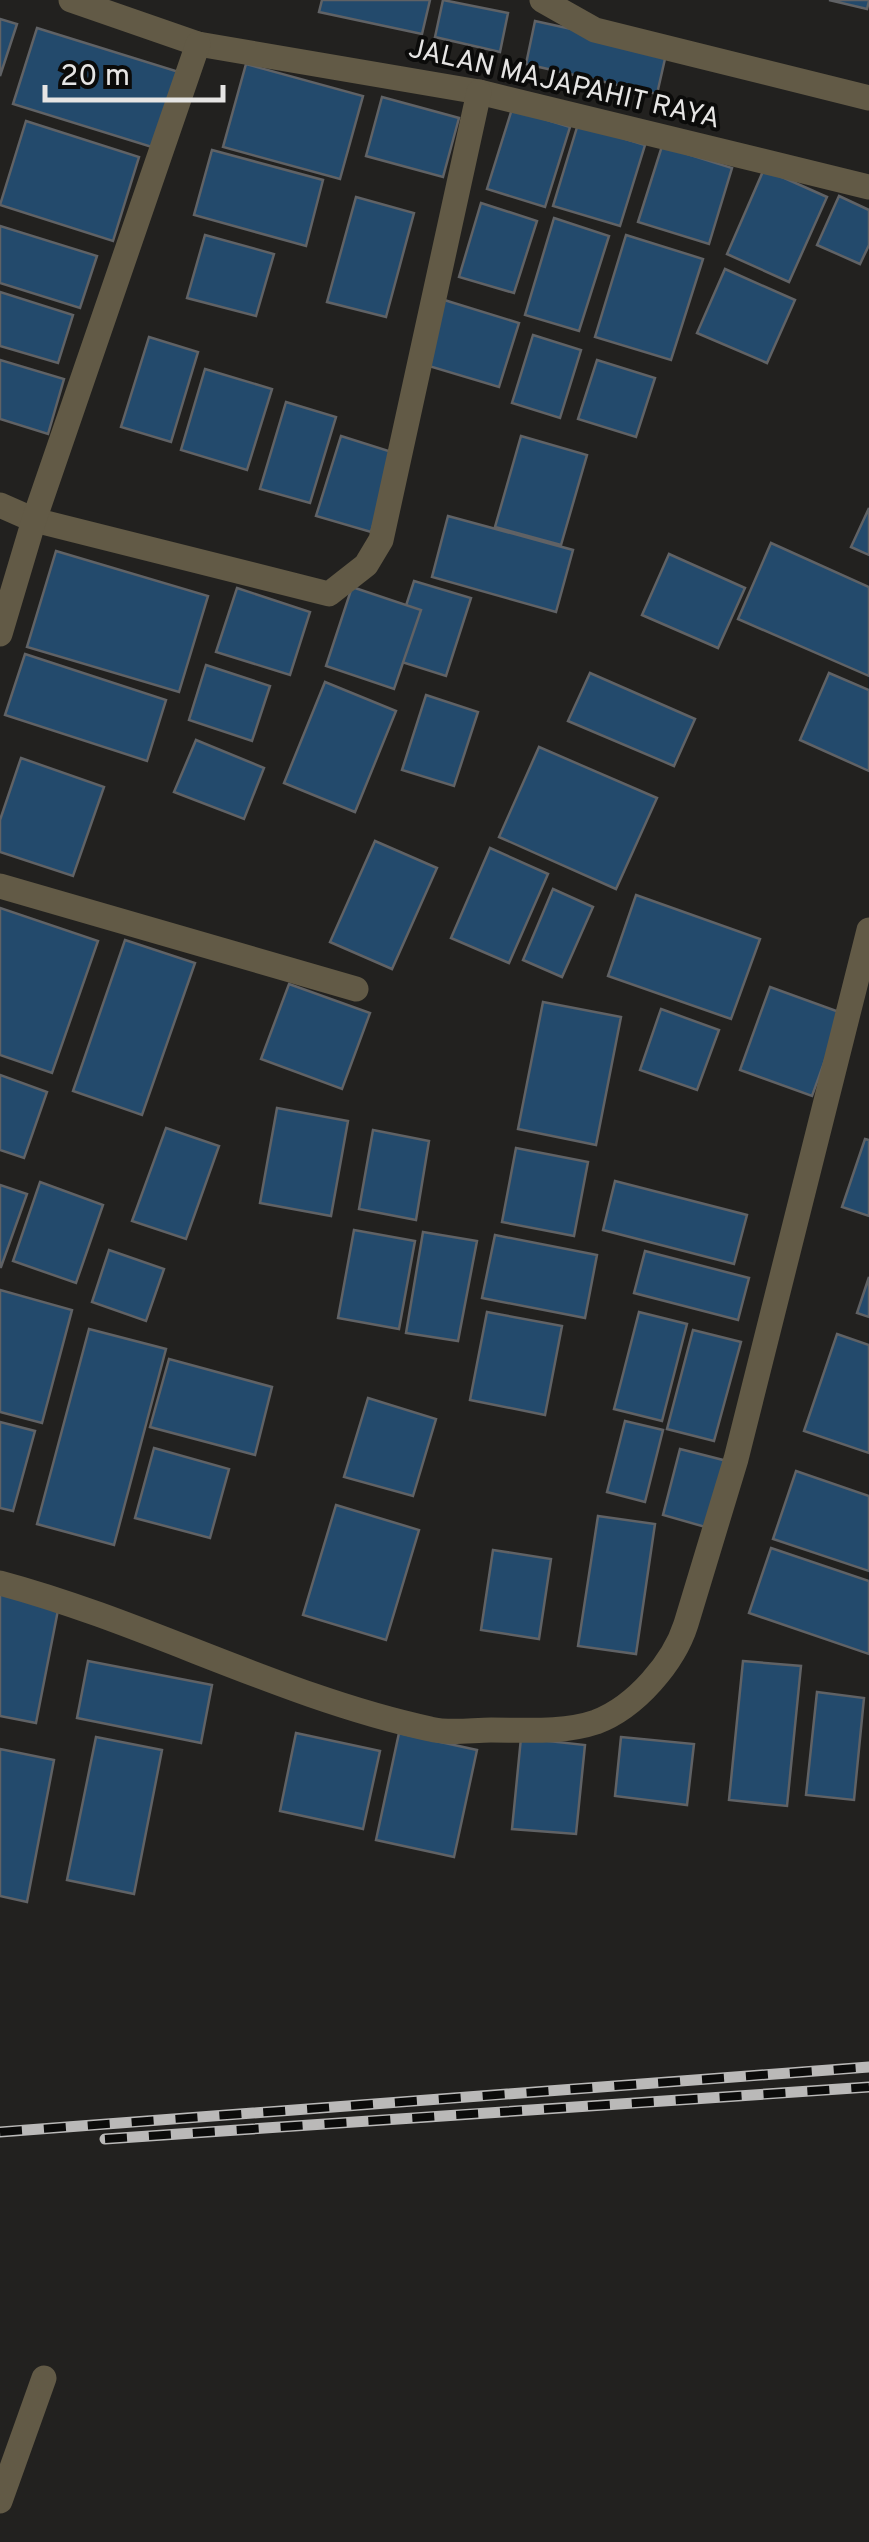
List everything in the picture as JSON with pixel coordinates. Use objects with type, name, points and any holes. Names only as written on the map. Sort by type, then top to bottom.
[{"type":"street","name":"JALAN MAJAPAHIT RAYA","points":[[71,0],[198,44],[479,92],[869,188]]},
{"type":"street","points":[[542,0],[595,30],[869,98]]},
{"type":"street","points":[[0,634],[34,520],[198,44]]},
{"type":"street","points":[[0,505],[34,520],[329,594],[366,565],[381,540],[479,92]]},
{"type":"street","points":[[0,886],[356,990]]},
{"type":"street","points":[[0,1582],[60,1599],[321,1699],[435,1731],[550,1730],[598,1721],[630,1701],[678,1650],[692,1606],[736,1459],[869,930]]},
{"type":"street","points":[[0,2501],[44,2378]]},
{"type":"building","points":[[322,0],[430,0],[422,34],[319,12]]},
{"type":"building","points":[[443,0],[508,13],[500,52],[435,37]]},
{"type":"building","points":[[829,0],[869,0],[869,1],[867,9]]},
{"type":"building","points":[[0,19],[17,24],[0,76]]},
{"type":"building","points":[[535,21],[667,50],[657,94],[526,64]]},
{"type":"building","points":[[37,28],[179,72],[155,148],[13,104]]},
{"type":"building","points":[[246,64],[363,96],[340,179],[223,147]]},
{"type":"building","points":[[382,97],[459,118],[443,177],[366,156]]},
{"type":"building","points":[[512,109],[570,127],[545,207],[487,189]]},
{"type":"building","points":[[26,121],[139,157],[113,241],[0,205]]},
{"type":"building","points":[[578,124],[645,145],[620,226],[553,206]]},
{"type":"building","points":[[662,146],[732,168],[709,244],[638,222]]},
{"type":"building","points":[[212,150],[323,180],[306,246],[194,215]]},
{"type":"building","points":[[764,169],[827,197],[789,282],[727,254]]},
{"type":"building","points":[[839,196],[869,210],[869,245],[860,264],[817,245]]},
{"type":"building","points":[[356,197],[414,213],[386,317],[327,302]]},
{"type":"building","points":[[481,203],[537,221],[514,293],[459,277]]},
{"type":"building","points":[[554,218],[609,236],[579,331],[525,315]]},
{"type":"building","points":[[0,226],[97,256],[80,308],[0,283]]},
{"type":"building","points":[[205,235],[274,254],[256,316],[187,298]]},
{"type":"building","points":[[626,235],[703,259],[671,360],[595,337]]},
{"type":"building","points":[[725,269],[795,300],[767,363],[697,333]]},
{"type":"building","points":[[0,292],[73,315],[58,363],[0,346]]},
{"type":"building","points":[[441,299],[519,323],[499,387],[422,364]]},
{"type":"building","points":[[533,335],[581,350],[560,418],[512,403]]},
{"type":"building","points":[[149,337],[198,352],[171,442],[121,427]]},
{"type":"building","points":[[0,360],[64,379],[48,434],[0,419]]},
{"type":"building","points":[[597,360],[655,378],[636,437],[578,419]]},
{"type":"building","points":[[205,369],[272,389],[247,470],[181,450]]},
{"type":"building","points":[[286,402],[336,417],[310,503],[260,489]]},
{"type":"building","points":[[341,436],[395,453],[371,532],[316,516]]},
{"type":"building","points":[[521,436],[587,455],[561,545],[495,527]]},
{"type":"building","points":[[869,508],[869,555],[851,547]]},
{"type":"building","points":[[448,516],[573,550],[556,612],[432,577]]},
{"type":"building","points":[[771,543],[869,587],[869,676],[738,619]]},
{"type":"building","points":[[56,551],[208,596],[179,692],[27,647]]},
{"type":"building","points":[[669,554],[745,588],[718,648],[642,615]]},
{"type":"building","points":[[414,581],[471,598],[446,676],[389,658]]},
{"type":"building","points":[[352,587],[421,610],[394,689],[326,666]]},
{"type":"building","points":[[237,588],[310,612],[290,675],[216,652]]},
{"type":"building","points":[[25,654],[166,700],[147,761],[5,715]]},
{"type":"building","points":[[206,665],[270,686],[252,741],[189,720]]},
{"type":"building","points":[[590,673],[695,719],[674,766],[568,721]]},
{"type":"building","points":[[829,673],[869,690],[869,771],[800,740]]},
{"type":"building","points":[[325,682],[396,711],[355,812],[284,783]]},
{"type":"building","points":[[426,695],[478,712],[454,786],[402,770]]},
{"type":"building","points":[[196,740],[264,768],[244,819],[174,792]]},
{"type":"building","points":[[539,747],[657,798],[616,889],[499,837]]},
{"type":"building","points":[[21,758],[104,787],[73,876],[0,852],[0,820]]},
{"type":"building","points":[[375,841],[437,868],[392,969],[330,942]]},
{"type":"building","points":[[490,848],[548,874],[509,963],[451,938]]},
{"type":"building","points":[[553,889],[593,907],[562,977],[523,960]]},
{"type":"building","points":[[636,895],[760,939],[731,1019],[608,976]]},
{"type":"building","points":[[0,908],[98,941],[52,1073],[0,1055]]},
{"type":"building","points":[[125,940],[195,963],[142,1115],[73,1091]]},
{"type":"building","points":[[289,984],[370,1013],[342,1089],[261,1059]]},
{"type":"building","points":[[770,987],[842,1013],[812,1096],[740,1070]]},
{"type":"building","points":[[543,1002],[621,1017],[596,1145],[518,1129]]},
{"type":"building","points":[[661,1009],[719,1030],[697,1090],[640,1070]]},
{"type":"building","points":[[0,1075],[47,1092],[24,1158],[0,1150]]},
{"type":"building","points":[[277,1108],[348,1121],[331,1216],[260,1203]]},
{"type":"building","points":[[166,1128],[219,1146],[186,1239],[132,1221]]},
{"type":"building","points":[[373,1130],[429,1141],[416,1220],[359,1209]]},
{"type":"building","points":[[865,1139],[869,1140],[869,1216],[842,1207]]},
{"type":"building","points":[[516,1148],[588,1162],[574,1236],[502,1222]]},
{"type":"building","points":[[615,1181],[747,1215],[734,1264],[603,1230]]},
{"type":"building","points":[[40,1182],[103,1205],[76,1283],[13,1261]]},
{"type":"building","points":[[0,1185],[27,1194],[1,1267],[0,1267]]},
{"type":"building","points":[[354,1230],[415,1241],[399,1329],[338,1318]]},
{"type":"building","points":[[423,1232],[477,1241],[458,1341],[406,1333]]},
{"type":"building","points":[[495,1235],[597,1255],[585,1318],[482,1298]]},
{"type":"building","points":[[109,1250],[164,1269],[146,1321],[92,1302]]},
{"type":"building","points":[[645,1251],[749,1278],[738,1320],[634,1293]]},
{"type":"building","points":[[869,1277],[869,1317],[857,1313]]},
{"type":"building","points":[[0,1290],[72,1310],[42,1423],[0,1412]]},
{"type":"building","points":[[487,1312],[562,1326],[545,1415],[470,1400]]},
{"type":"building","points":[[639,1312],[687,1324],[662,1421],[614,1409]]},
{"type":"building","points":[[89,1329],[166,1349],[114,1545],[37,1524]]},
{"type":"building","points":[[693,1330],[741,1342],[714,1441],[667,1429]]},
{"type":"building","points":[[837,1334],[869,1345],[869,1453],[804,1431]]},
{"type":"building","points":[[169,1359],[272,1387],[255,1455],[150,1427]]},
{"type":"building","points":[[368,1398],[436,1419],[413,1496],[344,1477]]},
{"type":"building","points":[[625,1421],[663,1430],[645,1502],[607,1492]]},
{"type":"building","points":[[0,1422],[35,1431],[13,1511],[0,1508]]},
{"type":"building","points":[[154,1448],[229,1469],[210,1538],[135,1518]]},
{"type":"building","points":[[680,1449],[727,1461],[709,1528],[663,1515]]},
{"type":"building","points":[[796,1471],[869,1496],[869,1571],[773,1539]]},
{"type":"building","points":[[336,1505],[419,1530],[386,1640],[303,1615]]},
{"type":"building","points":[[598,1516],[655,1524],[636,1654],[578,1646]]},
{"type":"building","points":[[771,1548],[869,1581],[869,1654],[749,1613]]},
{"type":"building","points":[[493,1550],[551,1559],[539,1639],[481,1630]]},
{"type":"building","points":[[0,1593],[59,1605],[36,1723],[0,1716]]},
{"type":"building","points":[[88,1661],[212,1685],[201,1743],[77,1718]]},
{"type":"building","points":[[743,1661],[801,1666],[787,1806],[729,1800]]},
{"type":"building","points":[[817,1692],[864,1698],[854,1800],[806,1795]]},
{"type":"building","points":[[296,1733],[380,1751],[363,1829],[280,1811]]},
{"type":"building","points":[[399,1733],[477,1750],[454,1857],[376,1840]]},
{"type":"building","points":[[96,1737],[162,1750],[134,1894],[67,1880]]},
{"type":"building","points":[[621,1737],[694,1744],[687,1805],[615,1796]]},
{"type":"building","points":[[521,1738],[585,1745],[576,1834],[512,1829]]},
{"type":"building","points":[[0,1749],[54,1760],[27,1902],[0,1896]]},
{"type":"railway","points":[[0,2132],[869,2067]]},
{"type":"railway","points":[[105,2139],[869,2087]]}]
